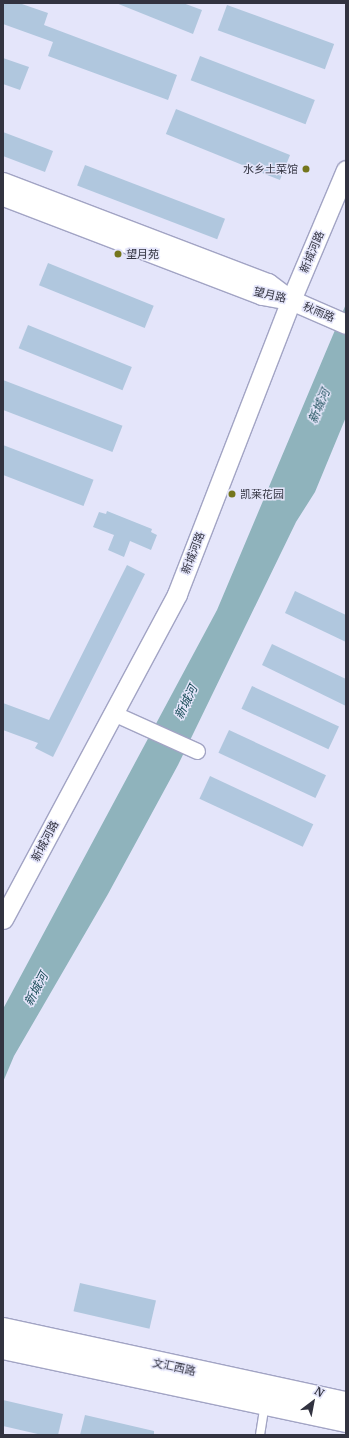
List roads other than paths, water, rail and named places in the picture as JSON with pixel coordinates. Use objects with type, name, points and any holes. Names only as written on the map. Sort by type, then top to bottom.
[{"type":"main road","name":"文汇西路","points":[[3,1329],[346,1403]]},
{"type":"main road","name":"文汇西路","points":[[3,1348],[346,1421]]},
{"type":"street","name":"新城河路","points":[[3,919],[177,594],[291,300],[346,170]]},
{"type":"street","name":"望月路","points":[[3,182],[268,283],[291,300]]},
{"type":"street","name":"望月路","points":[[3,196],[262,295],[291,300]]},
{"type":"street","name":"秋雨路","points":[[291,300],[338,321]]},
{"type":"street","points":[[113,713],[198,751]]},
{"type":"lane","points":[[260,1435],[266,1404]]},
{"type":"water","name":"新城河","points":[[346,304],[346,417],[315,492],[296,522],[178,765],[108,894],[14,1056],[3,1082],[3,1009],[217,610]]},
{"type":"place","name":"水乡土菜馆","points":[[306,169]]},
{"type":"place","name":"望月苑","points":[[118,254]]},
{"type":"place","name":"凯莱花园","points":[[232,494]]}]
